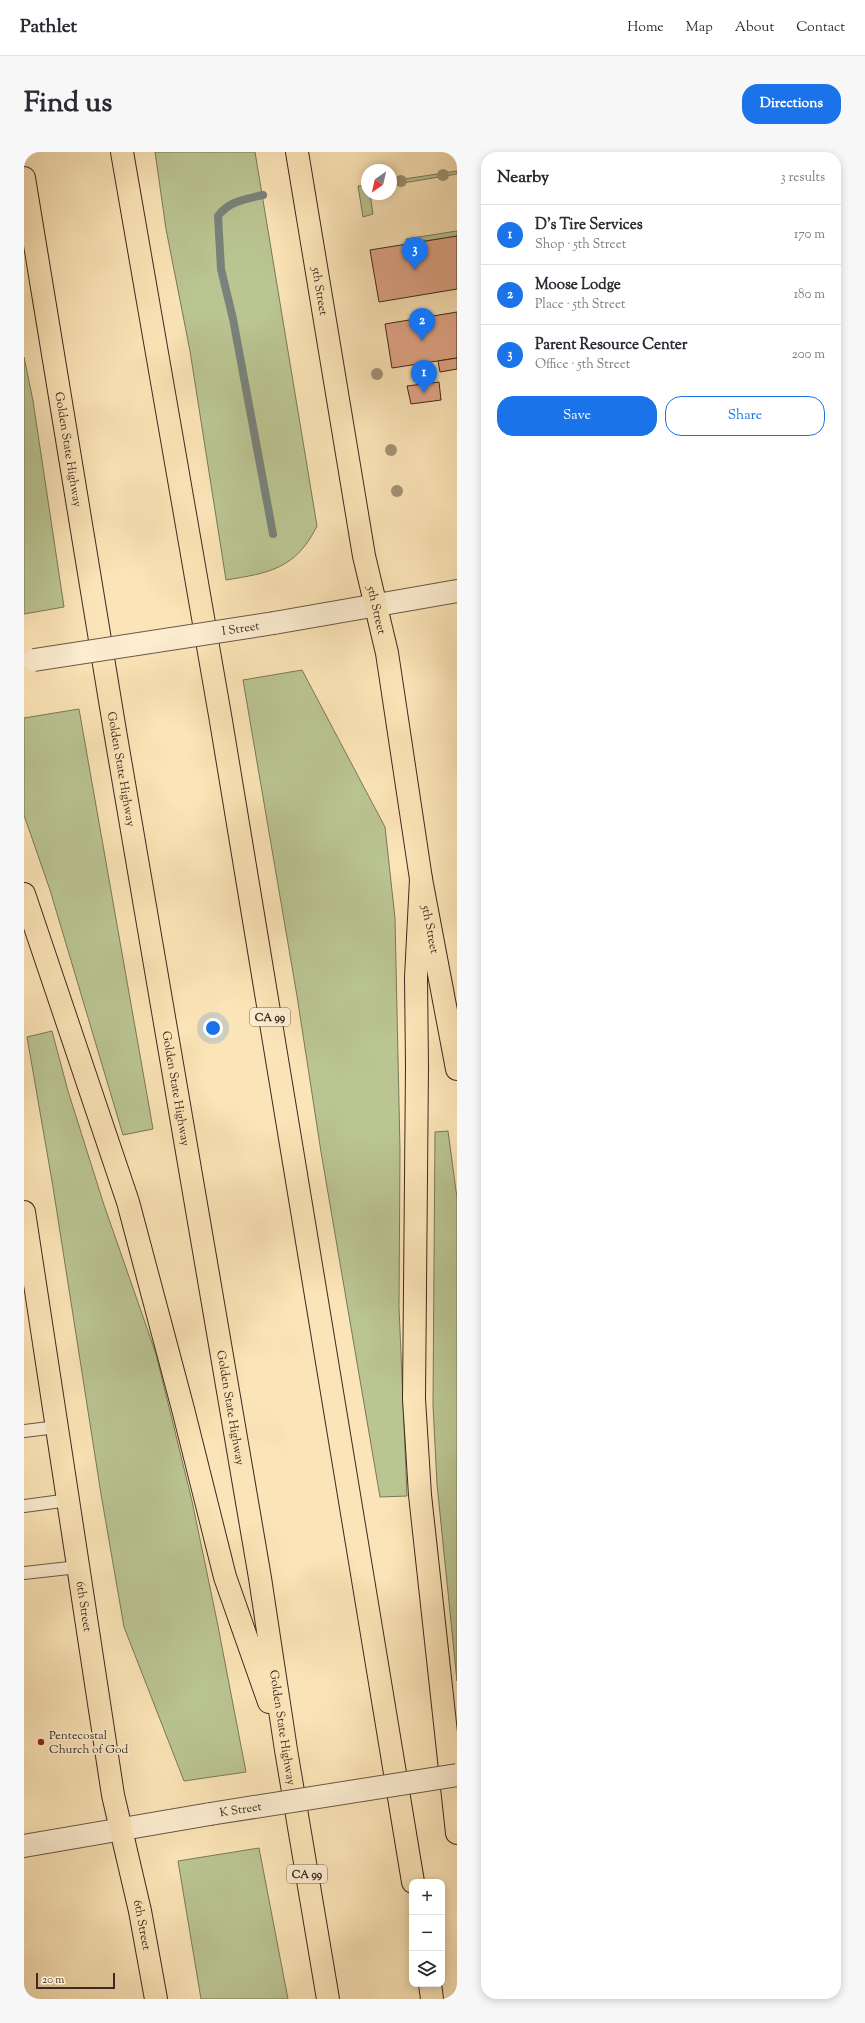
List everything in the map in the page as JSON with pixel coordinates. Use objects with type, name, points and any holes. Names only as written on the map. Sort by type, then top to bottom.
[{"type":"main road","name":"CA 99","points":[[122,152],[221,720],[413,1879]]},
{"type":"main road","name":"5th Street","points":[[297,152],[364,556],[387,653],[421,879],[457,1069]]},
{"type":"main road","name":"Golden State Highway","points":[[24,178],[116,739],[260,1578],[286,1750],[328,1999]]},
{"type":"main road","points":[[421,879],[416,977],[417,1060],[414,1398],[420,1495],[457,1834]]},
{"type":"main road","points":[[24,894],[128,1202],[183,1409],[225,1577],[286,1750]]},
{"type":"main road","name":"6th Street","points":[[24,1212],[29,1270],[57,1427],[120,1830],[138,1904],[156,1999]]},
{"type":"main road","points":[[430,1987],[432,1999]]},
{"type":"street","name":"I Street","points":[[29,661],[274,623],[457,591]]},
{"type":"street","name":"K Street","points":[[24,1846],[210,1814],[457,1775]]},
{"type":"lane","points":[[24,1431],[57,1427]]},
{"type":"lane","points":[[24,1506],[68,1500]]},
{"type":"lane","points":[[24,1573],[78,1567]]},
{"type":"green space","points":[[155,152],[255,152],[317,526],[300,552],[290,560],[280,566],[255,575],[226,580],[190,351],[166,229]]},
{"type":"green space","points":[[457,171],[457,174],[397,184],[397,180]]},
{"type":"green space","points":[[358,186],[361,186],[361,200],[371,200],[373,214],[363,217]]},
{"type":"green space","points":[[457,231],[457,236],[407,244],[406,239]]},
{"type":"green space","points":[[24,357],[33,401],[64,607],[24,614]]},
{"type":"green space","points":[[302,670],[385,827],[395,918],[400,1150],[399,1307],[407,1496],[380,1497],[243,680]]},
{"type":"green space","points":[[79,709],[153,1129],[123,1135],[50,890],[24,815],[24,718]]},
{"type":"green space","points":[[52,1031],[68,1091],[104,1205],[156,1354],[192,1501],[246,1772],[184,1781],[124,1627],[101,1494],[53,1187],[27,1037]]},
{"type":"green space","points":[[448,1131],[457,1198],[457,1681],[437,1484],[433,1405],[435,1132]]},
{"type":"green space","points":[[259,1848],[288,1999],[201,1999],[178,1861]]},
{"type":"building","points":[[457,236],[457,289],[379,302],[370,250]]},
{"type":"building","points":[[457,312],[457,358],[392,368],[385,324]]},
{"type":"building","points":[[457,358],[457,369],[440,372],[438,361]]},
{"type":"building","points":[[439,382],[441,400],[411,404],[407,386]]},
{"type":"waterway","points":[[263,195],[244,199],[233,204],[227,207],[218,216],[221,269],[233,319],[273,534]]},
{"type":"place","name":"Parent Resource Center","points":[[415,270]]},
{"type":"place","name":"Moose Lodge","points":[[422,341]]},
{"type":"place","name":"D's Tire Services","points":[[424,393]]},
{"type":"place","name":"Pentecostal Church of God","points":[[41,1742]]}]
